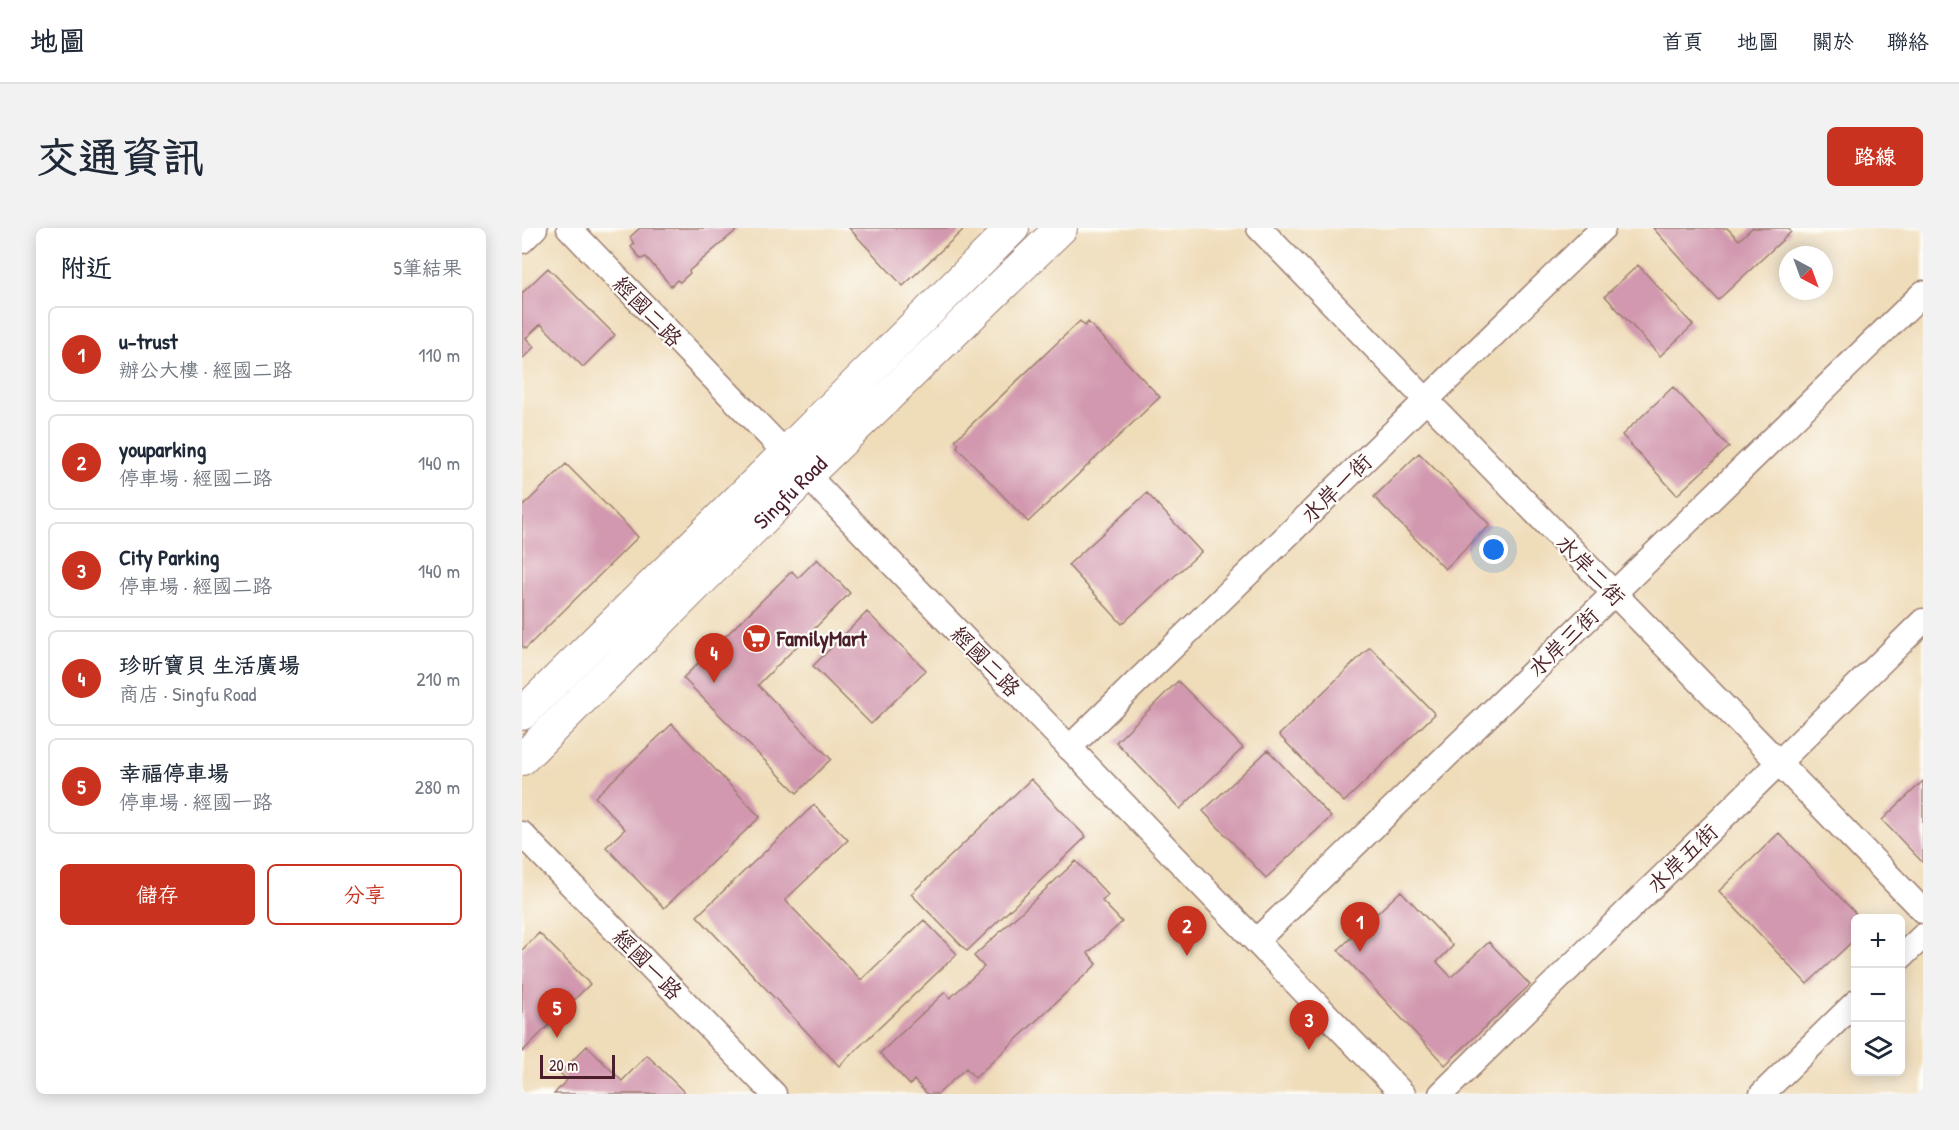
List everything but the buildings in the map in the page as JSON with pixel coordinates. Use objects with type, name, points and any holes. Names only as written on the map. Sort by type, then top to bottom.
[{"type":"street","points":[[522,241],[535,228]]},
{"type":"street","name":"經國二路","points":[[569,228],[1402,1094]]},
{"type":"street","name":"Singfu Road","points":[[522,759],[1014,228]]},
{"type":"street","name":"Singfu Road","points":[[522,714],[796,464],[1061,228]]},
{"type":"street","name":"水岸二街","points":[[1259,228],[1923,911]]},
{"type":"street","name":"水岸一街","points":[[1069,748],[1603,228]]},
{"type":"street","name":"水岸三街","points":[[1256,941],[1923,293]]},
{"type":"street","name":"水岸五街","points":[[1441,1094],[1923,621]]},
{"type":"street","name":"經國一路","points":[[522,834],[774,1094]]},
{"type":"street","points":[[1905,953],[1923,936]]},
{"type":"street","points":[[1762,1094],[1851,1007]]},
{"type":"place","name":"FamilyMart","points":[[756,638]]},
{"type":"place","name":"珍昕寶貝 生活廣場","points":[[714,683]]},
{"type":"place","name":"u-trust","points":[[1360,952]]},
{"type":"place","name":"youparking","points":[[1187,956]]},
{"type":"place","name":"幸福停車場","points":[[557,1038]]},
{"type":"place","name":"City Parking","points":[[1309,1050]]}]
